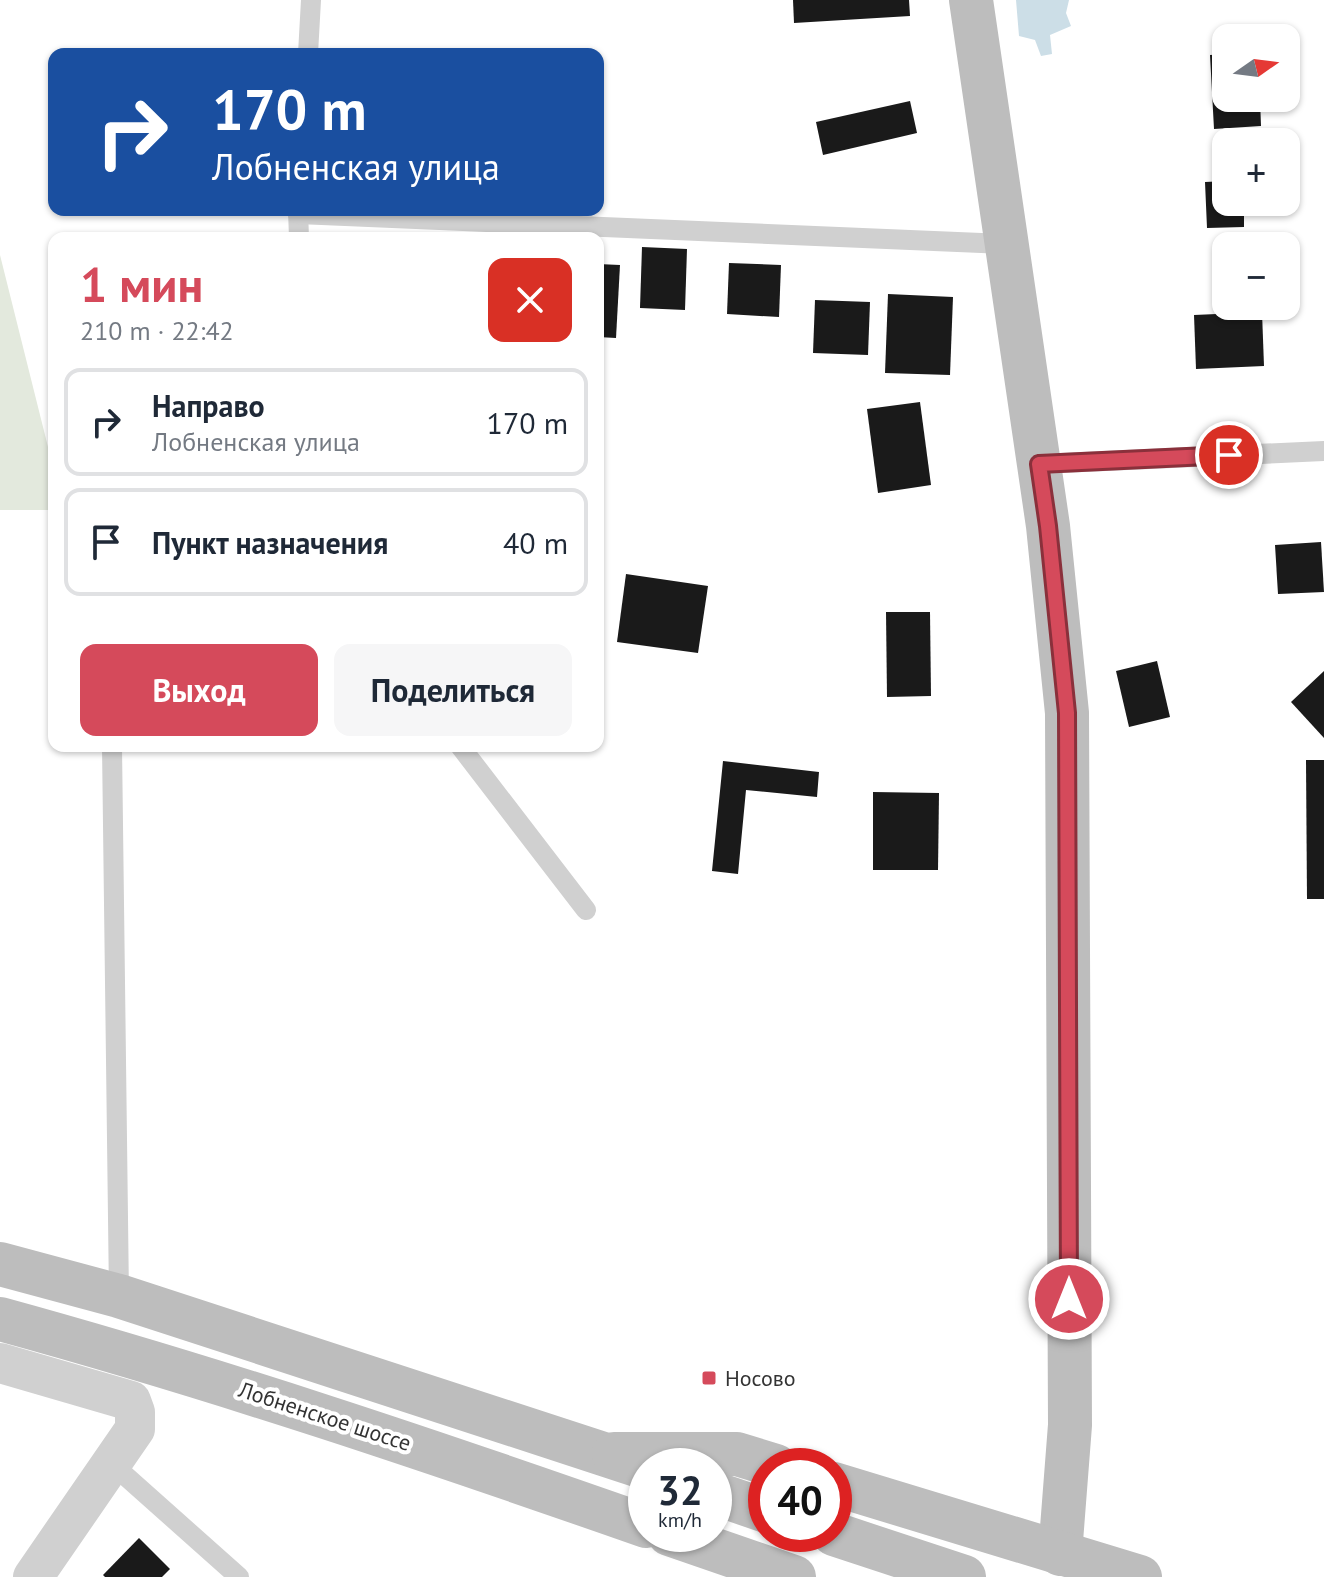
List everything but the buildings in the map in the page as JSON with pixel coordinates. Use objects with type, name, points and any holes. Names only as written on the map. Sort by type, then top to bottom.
[{"type":"street","points":[[971,0],[1048,526],[1067,713],[1070,1425],[1060,1554]]},
{"type":"street","points":[[0,1264],[119,1296],[627,1461],[737,1454],[748,1457]]},
{"type":"street","name":"Лобненское шоссе","points":[[0,1319],[139,1357],[426,1448],[628,1520]]},
{"type":"street","points":[[0,1349],[64,1337]]},
{"type":"street","points":[[0,1363],[131,1401],[135,1412],[135,1429],[33,1577]]},
{"type":"street","points":[[852,1490],[1140,1577]]},
{"type":"street","points":[[852,1540],[964,1577]]},
{"type":"street","points":[[721,1552],[794,1577]]},
{"type":"lane","points":[[308,48],[311,0]]},
{"type":"lane","points":[[386,216],[1005,244]]},
{"type":"lane","points":[[1039,464],[1324,451]]},
{"type":"lane","points":[[112,752],[119,1296]]},
{"type":"lane","points":[[465,752],[586,910]]},
{"type":"lane","points":[[111,1463],[239,1577]]},
{"type":"shaded area","points":[[1016,0],[1069,0],[1066,13],[1071,26],[1050,35],[1052,54],[1041,56],[1035,40],[1019,36]]},
{"type":"shaded area","points":[[0,255],[48,447],[48,510],[0,510]]},
{"type":"place","name":"Носово","points":[[709,1378]]},
{"type":"route","points":[[1069,1299],[1067,713],[1039,464],[1229,455]]}]
